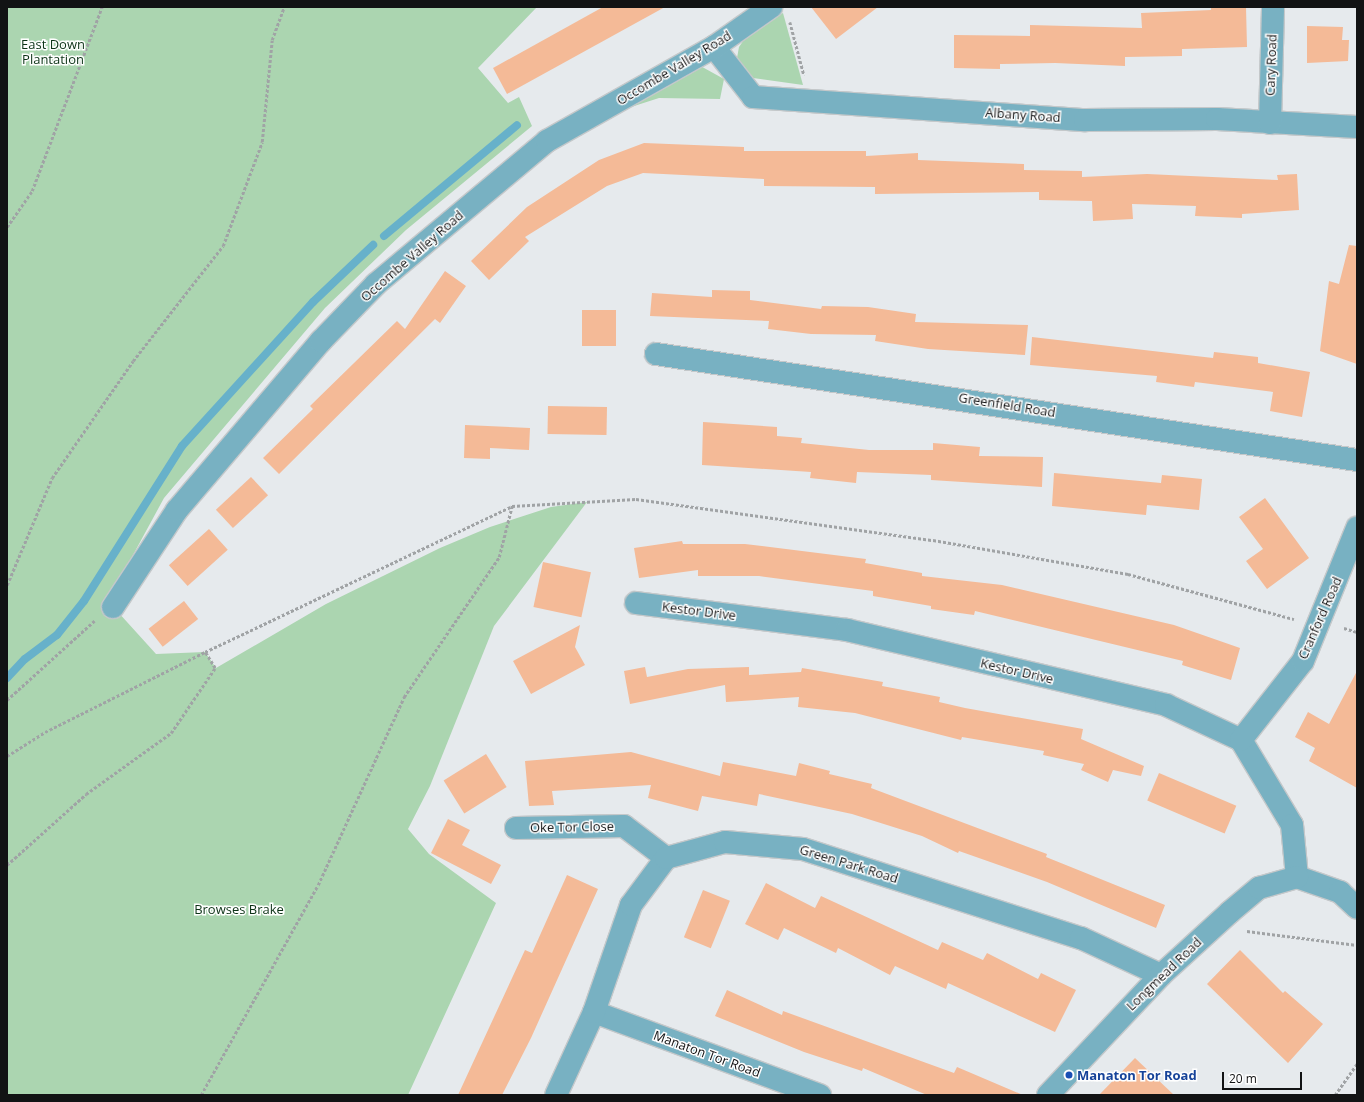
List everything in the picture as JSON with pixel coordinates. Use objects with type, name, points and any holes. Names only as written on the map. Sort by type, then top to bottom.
[{"type":"street","name":"Occombe Valley Road","points":[[113,607],[182,504],[321,341],[376,284],[547,141],[714,47],[771,7]]},
{"type":"street","name":"Cary Road","points":[[1270,123],[1273,7]]},
{"type":"street","name":"Albany Road","points":[[714,47],[753,97],[1085,120],[1270,123],[1357,127]]},
{"type":"street","name":"Greenfield Road","points":[[656,354],[1357,460]]},
{"type":"street","name":"Cranford Road","points":[[1241,740],[1303,661],[1357,528]]},
{"type":"street","name":"Kestor Drive","points":[[636,603],[847,630],[1166,705],[1241,740]]},
{"type":"street","points":[[1241,740],[1292,825],[1297,877],[1340,892],[1357,908]]},
{"type":"street","name":"Oke Tor Close","points":[[516,828],[624,826],[666,858]]},
{"type":"street","name":"Green Park Road","points":[[666,858],[725,842],[803,848],[1081,938],[1161,974]]},
{"type":"street","points":[[556,1095],[594,1012],[631,905],[666,858]]},
{"type":"street","name":"Longmead Road","points":[[1048,1095],[1161,974],[1225,916],[1259,888],[1297,877]]},
{"type":"street","name":"Manaton Tor Road","points":[[594,1012],[820,1095]]},
{"type":"path","points":[[7,227],[32,191],[102,7]]},
{"type":"path","points":[[7,585],[52,478],[134,361],[223,246],[262,142],[272,40],[284,7]]},
{"type":"path","points":[[789,19],[804,75]]},
{"type":"path","points":[[201,1095],[318,885],[404,697],[499,557],[512,506]]},
{"type":"path","points":[[7,700],[113,607]]},
{"type":"path","points":[[7,865],[86,794],[171,733],[216,668],[205,652]]},
{"type":"path","points":[[1225,916],[1248,932],[1357,945]]},
{"type":"path","points":[[1335,1095],[1357,1064]]},
{"type":"green space","points":[[7,7],[537,7],[478,68],[508,103],[519,97],[532,126],[406,230],[325,308],[164,498],[108,601],[156,654],[205,652],[216,668],[326,604],[440,548],[490,527],[551,507],[587,502],[494,626],[430,786],[408,829],[429,854],[496,903],[408,1095],[7,1095]]},
{"type":"green space","points":[[783,13],[803,85],[753,78],[741,68],[737,58],[739,47],[750,31]]},
{"type":"green space","points":[[695,63],[724,79],[720,99],[659,98],[628,108],[624,106]]},
{"type":"building","points":[[603,7],[665,7],[507,94],[493,68]]},
{"type":"building","points":[[811,7],[878,7],[836,39]]},
{"type":"building","points":[[1211,7],[1246,7],[1247,47],[1182,49],[1182,56],[1125,57],[1125,66],[1055,63],[1000,64],[1000,69],[954,68],[954,35],[1030,36],[1030,25],[1142,28],[1141,13],[1211,10]]},
{"type":"building","points":[[1307,26],[1343,27],[1342,40],[1349,40],[1348,61],[1307,63]]},
{"type":"building","points":[[644,143],[744,147],[744,151],[866,151],[866,156],[918,153],[918,160],[1024,164],[1024,170],[1082,171],[1082,177],[1147,174],[1278,180],[1277,175],[1297,174],[1299,210],[1242,214],[1242,218],[1195,216],[1196,206],[1132,204],[1133,219],[1093,221],[1092,201],[1039,200],[1039,192],[875,194],[875,187],[764,186],[764,179],[643,173],[607,186],[525,237],[529,241],[489,280],[471,261],[527,207],[599,160]]},
{"type":"building","points":[[1349,245],[1357,246],[1357,364],[1320,351],[1329,281],[1339,284]]},
{"type":"building","points":[[445,271],[466,286],[440,323],[435,319],[279,474],[263,458],[313,409],[310,406],[397,321],[405,329]]},
{"type":"building","points":[[712,290],[750,291],[750,300],[821,309],[822,306],[868,307],[916,314],[915,322],[1028,325],[1025,355],[928,349],[875,341],[876,335],[811,334],[768,329],[769,321],[650,316],[652,293],[712,297]]},
{"type":"building","points":[[582,310],[616,310],[616,346],[582,346]]},
{"type":"building","points":[[1032,337],[1213,358],[1214,352],[1258,357],[1258,363],[1310,372],[1302,417],[1270,411],[1273,392],[1195,382],[1194,387],[1156,382],[1157,376],[1030,365]]},
{"type":"building","points":[[548,406],[607,407],[607,435],[548,434]]},
{"type":"building","points":[[703,422],[777,427],[777,436],[802,438],[801,443],[869,450],[933,450],[933,443],[980,447],[979,456],[1043,457],[1042,487],[931,480],[931,475],[857,472],[856,483],[810,478],[811,472],[702,465]]},
{"type":"building","points":[[465,425],[530,428],[529,450],[490,448],[490,459],[464,458]]},
{"type":"building","points":[[1054,473],[1161,483],[1162,475],[1202,479],[1199,510],[1147,505],[1146,515],[1052,506]]},
{"type":"building","points":[[251,477],[268,495],[233,528],[216,510]]},
{"type":"building","points":[[1265,498],[1309,558],[1267,589],[1246,561],[1263,549],[1239,517]]},
{"type":"building","points":[[209,529],[228,550],[188,586],[169,565]]},
{"type":"building","points":[[682,541],[683,544],[745,544],[866,559],[865,563],[922,573],[922,576],[1002,585],[1174,625],[1240,648],[1231,680],[1182,665],[1183,661],[975,611],[974,615],[931,609],[931,606],[873,596],[873,591],[759,576],[698,576],[698,570],[639,578],[634,548]]},
{"type":"building","points":[[543,562],[591,572],[581,617],[533,607]]},
{"type":"building","points":[[184,601],[198,619],[163,647],[149,629]]},
{"type":"building","points":[[580,625],[575,647],[585,665],[531,694],[513,661]]},
{"type":"building","points":[[645,667],[647,677],[688,669],[749,667],[749,675],[801,672],[802,668],[883,682],[882,686],[940,697],[939,702],[1083,729],[1081,739],[1144,766],[1141,776],[1113,770],[1108,782],[1081,770],[1084,764],[1043,755],[1044,751],[962,737],[961,740],[855,713],[798,707],[799,697],[726,702],[725,685],[630,704],[624,671]]},
{"type":"building","points":[[1357,671],[1357,788],[1309,761],[1315,748],[1295,737],[1308,712],[1329,724]]},
{"type":"building","points":[[631,752],[720,776],[723,762],[796,776],[799,763],[830,771],[829,774],[872,784],[871,788],[1047,854],[1046,857],[1165,905],[1156,928],[1047,882],[959,851],[958,853],[922,836],[852,814],[759,794],[757,806],[702,796],[698,811],[648,798],[651,785],[552,791],[554,805],[529,806],[525,761]]},
{"type":"building","points":[[486,754],[507,787],[464,814],[444,780]]},
{"type":"building","points":[[1159,773],[1236,806],[1225,833],[1147,801]]},
{"type":"building","points":[[448,819],[470,830],[462,845],[501,865],[491,884],[431,853]]},
{"type":"building","points":[[567,875],[598,889],[531,1038],[502,1095],[458,1095],[525,950],[532,953]]},
{"type":"building","points":[[766,883],[815,908],[821,896],[938,950],[942,942],[983,960],[987,953],[1038,979],[1041,973],[1076,990],[1055,1032],[948,983],[946,989],[895,966],[890,975],[838,948],[836,953],[784,928],[778,940],[745,924]]},
{"type":"building","points":[[703,890],[730,901],[711,948],[684,937]]},
{"type":"building","points":[[1240,950],[1283,993],[1285,991],[1323,1024],[1288,1063],[1207,984]]},
{"type":"building","points":[[727,990],[782,1015],[783,1011],[954,1073],[957,1067],[1023,1095],[927,1095],[863,1068],[862,1071],[804,1052],[715,1016]]},
{"type":"building","points":[[1135,1058],[1174,1095],[1099,1095]]},
{"type":"waterway","points":[[384,236],[517,125]]},
{"type":"waterway","points":[[7,678],[25,659],[57,635],[84,601],[182,446],[313,302],[373,245]]},
{"type":"place","name":"Manaton Tor Road","points":[[1069,1075]]},
{"type":"park label","name":"East Down Plantation","points":[[53,52]]},
{"type":"park label","name":"Browses Brake","points":[[239,909]]}]
